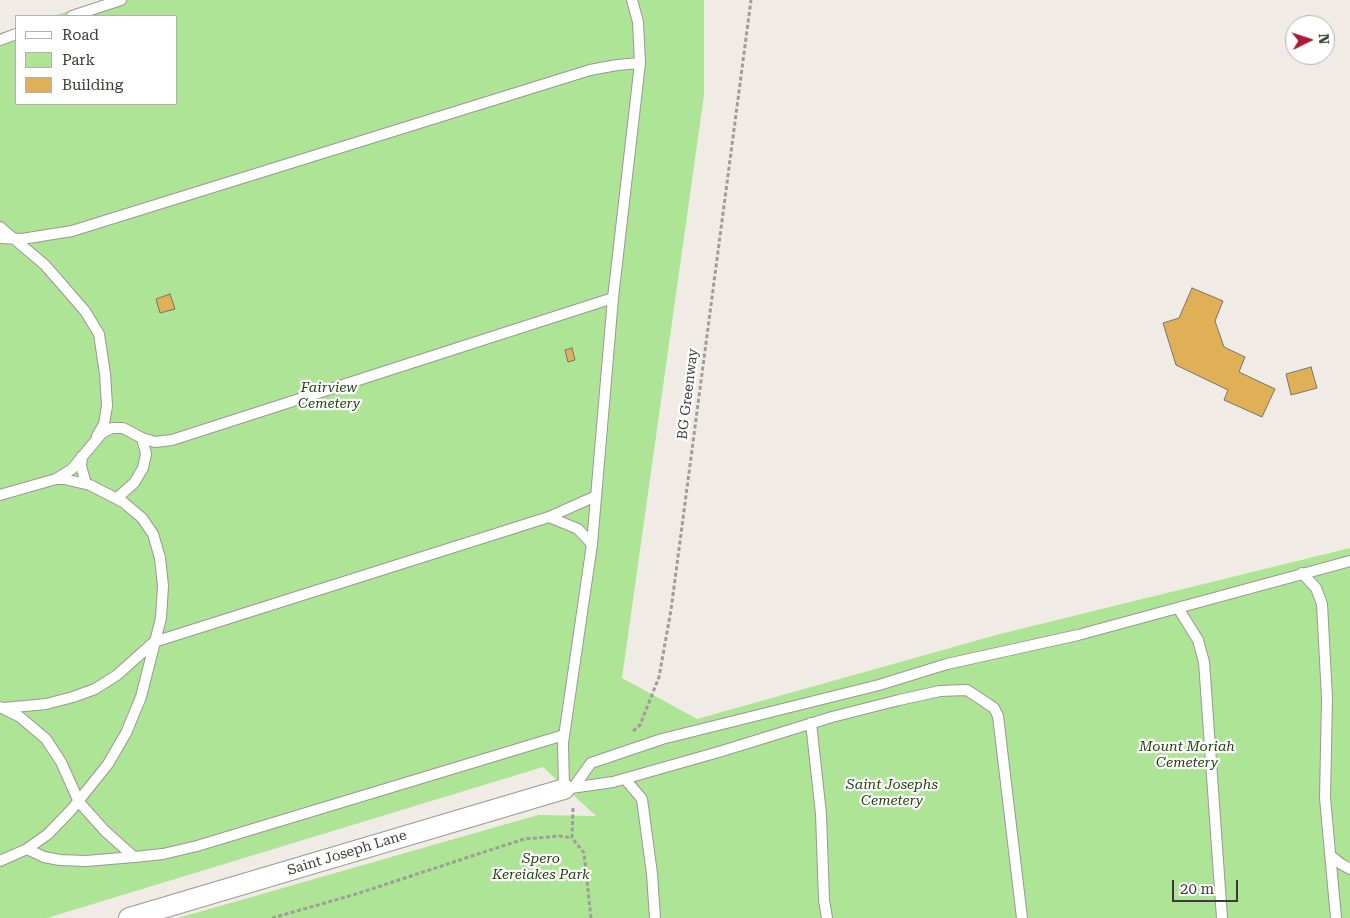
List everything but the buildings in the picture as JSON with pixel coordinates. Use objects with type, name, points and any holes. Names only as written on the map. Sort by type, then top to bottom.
[{"type":"street","name":"Saint Joseph Lane","points":[[130,918],[569,788]]},
{"type":"lane","points":[[75,15],[121,0]]},
{"type":"lane","points":[[569,788],[563,754],[564,735],[592,544],[613,298],[640,63],[638,22],[632,0]]},
{"type":"lane","points":[[0,40],[15,34]]},
{"type":"lane","points":[[0,238],[43,237],[72,231],[590,70],[640,63]]},
{"type":"lane","points":[[0,227],[45,265],[66,287],[85,311],[99,334],[107,406],[102,430],[95,440]]},
{"type":"lane","points":[[0,495],[56,479],[72,469],[102,433],[116,427],[123,428],[142,438],[155,442],[172,440],[613,298]]},
{"type":"lane","points":[[117,498],[134,483],[143,468],[146,454],[142,438]]},
{"type":"lane","points":[[82,455],[81,466],[86,484]]},
{"type":"lane","points":[[0,861],[27,849],[48,834],[79,802],[101,774],[126,733],[145,685],[160,618],[163,594],[160,558],[150,528],[137,513],[117,498],[86,484],[56,479]]},
{"type":"lane","points":[[2,708],[46,704],[73,697],[95,689],[117,675],[154,642],[549,517],[596,496]]},
{"type":"lane","points":[[549,517],[578,529],[592,544]]},
{"type":"lane","points":[[569,788],[591,764],[662,740],[879,685],[947,664],[1078,636],[1350,561]]},
{"type":"lane","points":[[1302,573],[1316,588],[1322,604],[1327,698],[1325,798],[1336,918]]},
{"type":"lane","points":[[1178,608],[1198,640],[1204,662],[1222,918]]},
{"type":"lane","points":[[569,788],[625,779],[811,723],[899,700],[940,691],[967,690],[994,708],[999,719],[1022,918]]},
{"type":"lane","points":[[2,708],[28,722],[46,738],[61,762],[79,802],[105,831],[134,857]]},
{"type":"lane","points":[[811,723],[821,814],[824,900],[827,918]]},
{"type":"lane","points":[[27,849],[44,857],[86,861],[163,854],[197,846],[564,735]]},
{"type":"lane","points":[[625,779],[642,800],[652,874],[655,918]]},
{"type":"lane","points":[[1330,855],[1340,864],[1350,869]]},
{"type":"path","name":"BG Greenway","points":[[626,736],[640,725],[659,677],[672,610],[751,0]]},
{"type":"path","points":[[569,788],[572,838],[584,853],[591,918]]},
{"type":"path","points":[[272,918],[353,895],[524,839],[560,836],[572,838]]},
{"type":"green space","name":"Fairview Cemetery","points":[[104,0],[704,0],[704,95],[622,678],[697,719],[1000,634],[1350,548],[1350,918],[178,918],[538,815],[596,816],[543,767],[47,918],[0,918],[0,33],[15,28],[15,105],[178,105],[178,15],[56,15]]},
{"type":"park label","name":"Mount Moriah Cemetery","points":[[1187,756]]},
{"type":"park label","name":"Saint Josephs Cemetery","points":[[892,794]]},
{"type":"park label","name":"Spero Kereiakes Park","points":[[541,868]]}]
